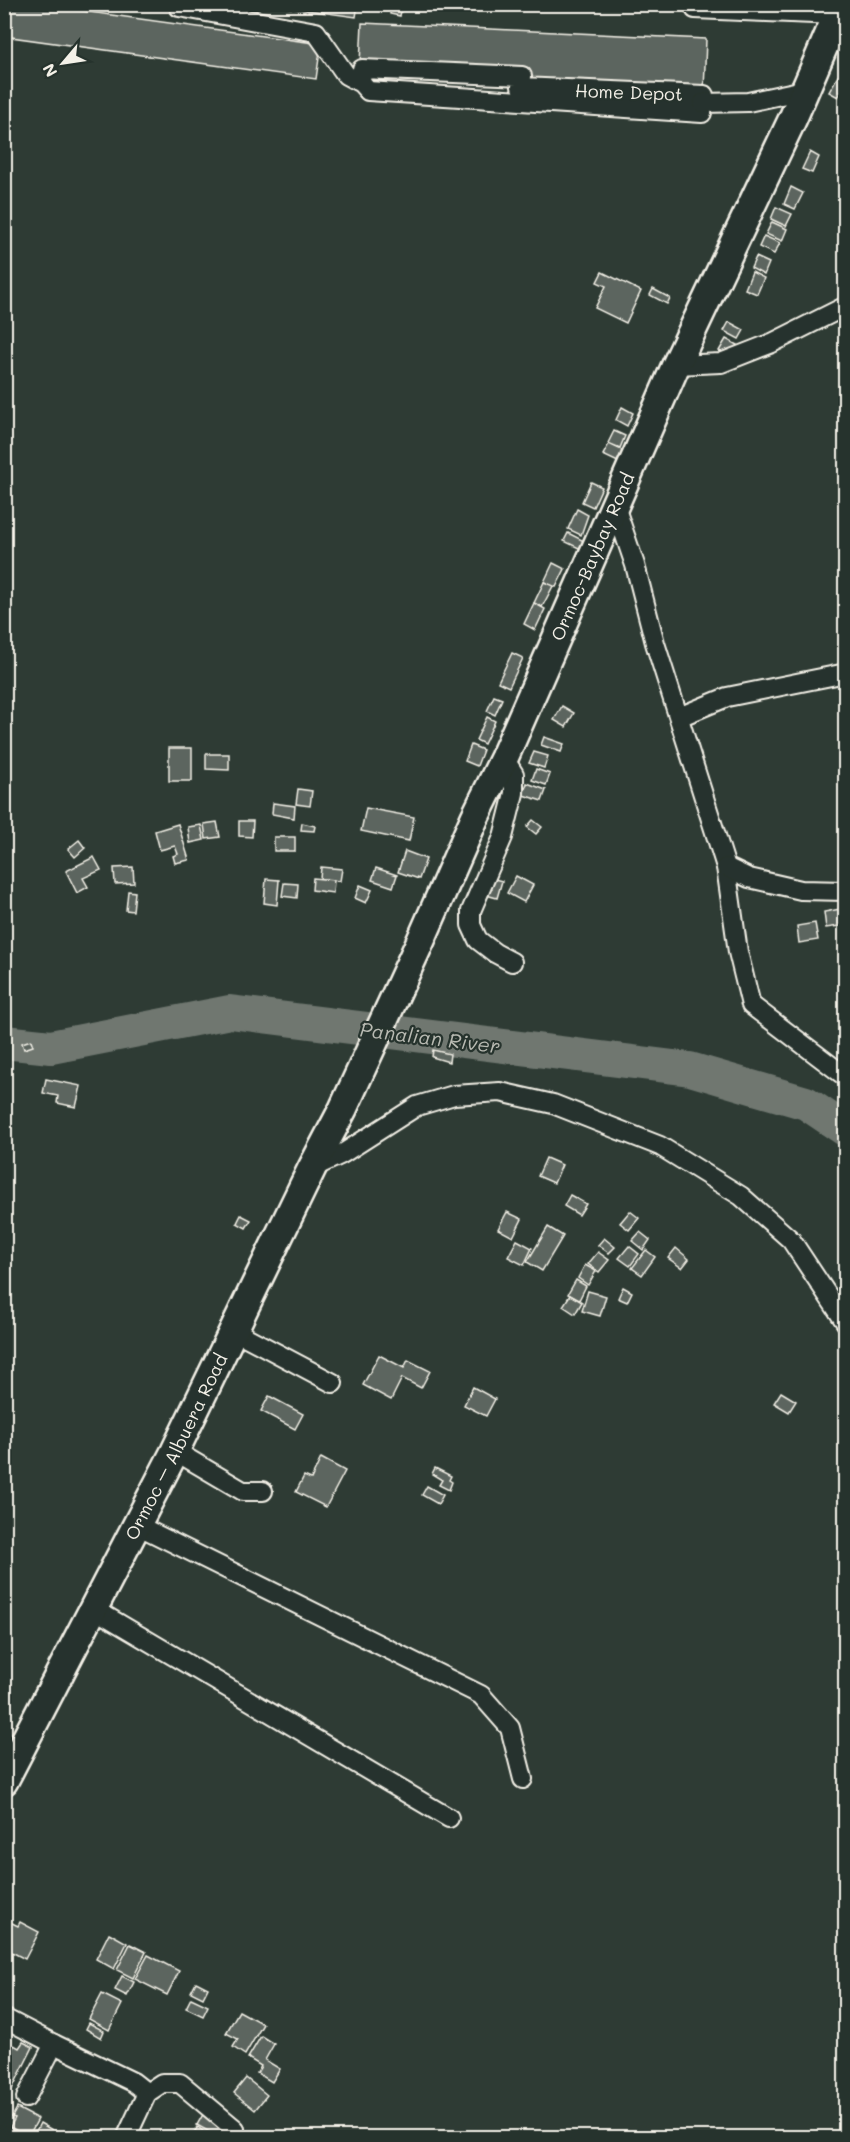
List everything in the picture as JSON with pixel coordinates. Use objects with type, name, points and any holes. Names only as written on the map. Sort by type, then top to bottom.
[{"type":"highway","name":"Ormoc-Baybay Road","points":[[343,1109],[504,758],[676,365],[840,10]]},
{"type":"highway","name":"Ormoc – Albuera Road","points":[[4,1781],[175,1451],[312,1168],[343,1109]]},
{"type":"street","points":[[179,7],[316,32],[346,75],[361,83]]},
{"type":"street","points":[[695,9],[840,10]]},
{"type":"street","name":"Home Depot","points":[[362,69],[522,76],[521,87],[704,95],[702,113],[368,91],[361,83],[362,69]]},
{"type":"street","points":[[703,103],[748,102],[804,90]]},
{"type":"street","points":[[676,365],[721,363],[772,343],[846,306]]},
{"type":"street","points":[[615,506],[635,565],[655,643],[726,867],[738,952],[750,1005],[846,1077]]},
{"type":"street","points":[[679,717],[728,697],[846,673]]},
{"type":"street","points":[[504,758],[514,774],[514,793],[503,837],[471,911],[471,925],[478,940],[495,954],[512,962]]},
{"type":"street","points":[[726,867],[749,878],[801,890],[846,891]]},
{"type":"street","points":[[312,1168],[342,1154],[417,1106],[454,1095],[500,1092],[553,1104],[660,1146],[741,1196],[791,1240],[846,1323]]},
{"type":"street","points":[[233,1330],[333,1383]]},
{"type":"street","points":[[175,1451],[243,1491],[263,1491]]},
{"type":"street","points":[[137,1525],[481,1695],[510,1728],[523,1779]]},
{"type":"street","points":[[94,1609],[449,1818]]},
{"type":"street","points":[[4,2018],[133,2082],[147,2093]]},
{"type":"street","points":[[26,2098],[54,2044]]},
{"type":"street","points":[[126,2138],[147,2093],[162,2083],[180,2083],[235,2129]]},
{"type":"building","points":[[4,4],[32,4],[321,44],[316,79],[4,36]]},
{"type":"building","points":[[263,4],[358,4],[356,17]]},
{"type":"building","points":[[391,4],[402,4],[400,16],[390,14]]},
{"type":"building","points":[[362,23],[706,39],[704,91],[526,83],[360,64]]},
{"type":"building","points":[[838,76],[846,81],[846,84],[838,97],[829,92]]},
{"type":"building","points":[[810,152],[819,157],[812,173],[802,169]]},
{"type":"building","points":[[791,187],[803,193],[795,209],[784,204]]},
{"type":"building","points":[[776,207],[792,214],[786,226],[771,219]]},
{"type":"building","points":[[772,222],[787,229],[782,241],[766,234]]},
{"type":"building","points":[[764,236],[780,243],[774,254],[759,247]]},
{"type":"building","points":[[756,257],[769,263],[764,275],[751,268]]},
{"type":"building","points":[[602,272],[641,291],[626,323],[595,308],[606,286],[597,282]]},
{"type":"building","points":[[752,272],[764,278],[757,294],[745,289]]},
{"type":"building","points":[[653,289],[670,298],[667,304],[650,295]]},
{"type":"building","points":[[729,322],[744,330],[739,339],[724,331]]},
{"type":"building","points":[[726,339],[737,345],[730,357],[719,351]]},
{"type":"building","points":[[622,407],[633,413],[627,426],[616,420]]},
{"type":"building","points":[[614,431],[625,436],[620,448],[608,443]]},
{"type":"building","points":[[609,444],[626,452],[620,463],[603,455]]},
{"type":"building","points":[[591,482],[602,487],[593,507],[582,502]]},
{"type":"building","points":[[577,509],[588,515],[581,535],[568,529]]},
{"type":"building","points":[[568,533],[584,541],[581,549],[564,541]]},
{"type":"building","points":[[553,563],[565,569],[556,587],[544,582]]},
{"type":"building","points":[[544,582],[553,586],[542,607],[534,603]]},
{"type":"building","points":[[534,603],[545,609],[535,630],[524,624]]},
{"type":"building","points":[[512,653],[523,658],[509,687],[498,682]]},
{"type":"building","points":[[494,696],[502,699],[495,715],[487,711]]},
{"type":"building","points":[[562,706],[574,713],[566,727],[554,720]]},
{"type":"building","points":[[487,717],[495,721],[484,744],[476,740]]},
{"type":"building","points":[[544,737],[564,744],[561,752],[541,745]]},
{"type":"building","points":[[471,745],[483,750],[477,766],[465,761]]},
{"type":"building","points":[[169,748],[192,748],[192,781],[169,781]]},
{"type":"building","points":[[534,752],[548,756],[544,768],[529,763]]},
{"type":"building","points":[[206,754],[229,754],[229,770],[206,769]]},
{"type":"building","points":[[536,769],[550,774],[546,785],[532,780]]},
{"type":"building","points":[[527,783],[546,790],[542,801],[523,795]]},
{"type":"building","points":[[298,789],[312,791],[310,806],[296,804]]},
{"type":"building","points":[[273,803],[295,806],[294,818],[272,814]]},
{"type":"building","points":[[366,808],[414,817],[409,841],[361,831]]},
{"type":"building","points":[[533,820],[542,827],[536,834],[527,827]]},
{"type":"building","points":[[239,821],[253,821],[252,837],[239,836]]},
{"type":"building","points":[[217,822],[220,837],[206,839],[204,824]]},
{"type":"building","points":[[302,823],[315,826],[314,831],[301,830]]},
{"type":"building","points":[[178,824],[189,860],[175,863],[173,856],[178,854],[175,846],[160,850],[155,831]]},
{"type":"building","points":[[201,825],[204,840],[190,843],[188,827]]},
{"type":"building","points":[[274,837],[295,837],[295,851],[274,851]]},
{"type":"building","points":[[79,840],[85,848],[75,857],[68,849]]},
{"type":"building","points":[[405,851],[426,859],[419,879],[398,872]]},
{"type":"building","points":[[94,857],[101,870],[83,878],[88,887],[77,893],[66,871]]},
{"type":"building","points":[[133,867],[134,883],[115,884],[114,868]]},
{"type":"building","points":[[321,867],[342,869],[340,881],[320,879]]},
{"type":"building","points":[[376,868],[397,875],[393,887],[372,880]]},
{"type":"building","points":[[516,876],[533,885],[524,902],[507,893]]},
{"type":"building","points":[[313,878],[334,880],[333,893],[312,890]]},
{"type":"building","points":[[491,878],[502,881],[497,898],[486,895]]},
{"type":"building","points":[[266,879],[279,880],[277,905],[264,903]]},
{"type":"building","points":[[284,883],[298,884],[297,898],[282,896]]},
{"type":"building","points":[[360,885],[372,890],[366,903],[355,898]]},
{"type":"building","points":[[128,891],[135,892],[133,911],[126,910]]},
{"type":"building","points":[[846,908],[846,925],[826,928],[824,912]]},
{"type":"building","points":[[815,923],[818,940],[799,943],[797,926]]},
{"type":"building","points":[[31,1040],[33,1046],[24,1049],[22,1043]]},
{"type":"building","points":[[433,1050],[450,1054],[449,1062],[432,1057]]},
{"type":"building","points":[[46,1079],[81,1086],[76,1107],[57,1103],[58,1096],[43,1093]]},
{"type":"building","points":[[546,1158],[562,1165],[554,1183],[538,1176]]},
{"type":"building","points":[[570,1195],[586,1204],[579,1215],[564,1206]]},
{"type":"building","points":[[630,1211],[639,1218],[629,1230],[620,1223]]},
{"type":"building","points":[[507,1212],[522,1219],[513,1237],[498,1229]]},
{"type":"building","points":[[241,1215],[251,1220],[246,1228],[237,1223]]},
{"type":"building","points":[[548,1227],[563,1236],[542,1271],[527,1262]]},
{"type":"building","points":[[640,1232],[650,1240],[643,1250],[632,1241]]},
{"type":"building","points":[[604,1238],[615,1247],[609,1253],[598,1245]]},
{"type":"building","points":[[517,1240],[532,1248],[524,1265],[508,1257]]},
{"type":"building","points":[[629,1246],[639,1254],[630,1266],[619,1258]]},
{"type":"building","points":[[676,1248],[689,1259],[682,1268],[668,1258]]},
{"type":"building","points":[[646,1250],[655,1257],[642,1275],[632,1268]]},
{"type":"building","points":[[598,1252],[609,1260],[599,1272],[588,1264]]},
{"type":"building","points":[[585,1265],[596,1271],[588,1285],[578,1278]]},
{"type":"building","points":[[576,1280],[586,1286],[579,1300],[568,1294]]},
{"type":"building","points":[[623,1287],[632,1292],[627,1302],[618,1298]]},
{"type":"building","points":[[588,1291],[606,1296],[600,1316],[582,1311]]},
{"type":"building","points":[[570,1295],[582,1302],[575,1314],[563,1306]]},
{"type":"building","points":[[379,1355],[404,1368],[408,1360],[430,1371],[421,1388],[402,1378],[391,1400],[363,1385]]},
{"type":"building","points":[[473,1387],[495,1399],[486,1416],[464,1405]]},
{"type":"building","points":[[781,1392],[796,1401],[789,1412],[774,1403]]},
{"type":"building","points":[[269,1396],[303,1414],[295,1429],[261,1411]]},
{"type":"building","points":[[321,1458],[345,1471],[326,1507],[296,1492],[304,1476],[311,1479]]},
{"type":"building","points":[[435,1468],[451,1476],[449,1480],[452,1482],[449,1490],[439,1485],[442,1480],[432,1474]]},
{"type":"building","points":[[427,1486],[443,1495],[438,1504],[422,1495]]},
{"type":"building","points":[[4,1919],[18,1926],[20,1922],[39,1932],[25,1959],[6,1949]]},
{"type":"building","points":[[109,1933],[127,1943],[114,1969],[96,1959]]},
{"type":"building","points":[[130,1944],[146,1952],[133,1978],[117,1970]]},
{"type":"building","points":[[148,1955],[179,1971],[167,1995],[135,1979]]},
{"type":"building","points":[[122,1976],[134,1982],[127,1996],[115,1990]]},
{"type":"building","points":[[196,1982],[208,1988],[203,1998],[191,1992]]},
{"type":"building","points":[[102,1994],[122,2004],[109,2030],[89,2019]]},
{"type":"building","points":[[191,1998],[208,2006],[203,2016],[186,2008]]},
{"type":"building","points":[[239,2011],[263,2024],[245,2055],[233,2047],[238,2039],[226,2033]]},
{"type":"building","points":[[89,2023],[104,2031],[101,2038],[86,2029]]},
{"type":"building","points":[[261,2036],[274,2044],[265,2060],[280,2069],[272,2082],[257,2073],[261,2066],[248,2058]]},
{"type":"building","points":[[23,2042],[33,2047],[12,2089],[4,2085],[4,2045],[12,2049],[14,2045],[19,2048]]},
{"type":"building","points":[[246,2078],[267,2095],[255,2110],[234,2093]]},
{"type":"building","points":[[17,2108],[38,2119],[28,2137],[10,2127]]},
{"type":"building","points":[[205,2111],[232,2126],[226,2138],[220,2138],[197,2125]]},
{"type":"building","points":[[40,2123],[66,2138],[42,2138],[35,2133]]},
{"type":"building","points":[[198,2127],[211,2138],[189,2138]]},
{"type":"waterway","name":"Panalian River","points":[[4,1042],[51,1047],[230,1012],[690,1069],[806,1103],[846,1130]]}]
